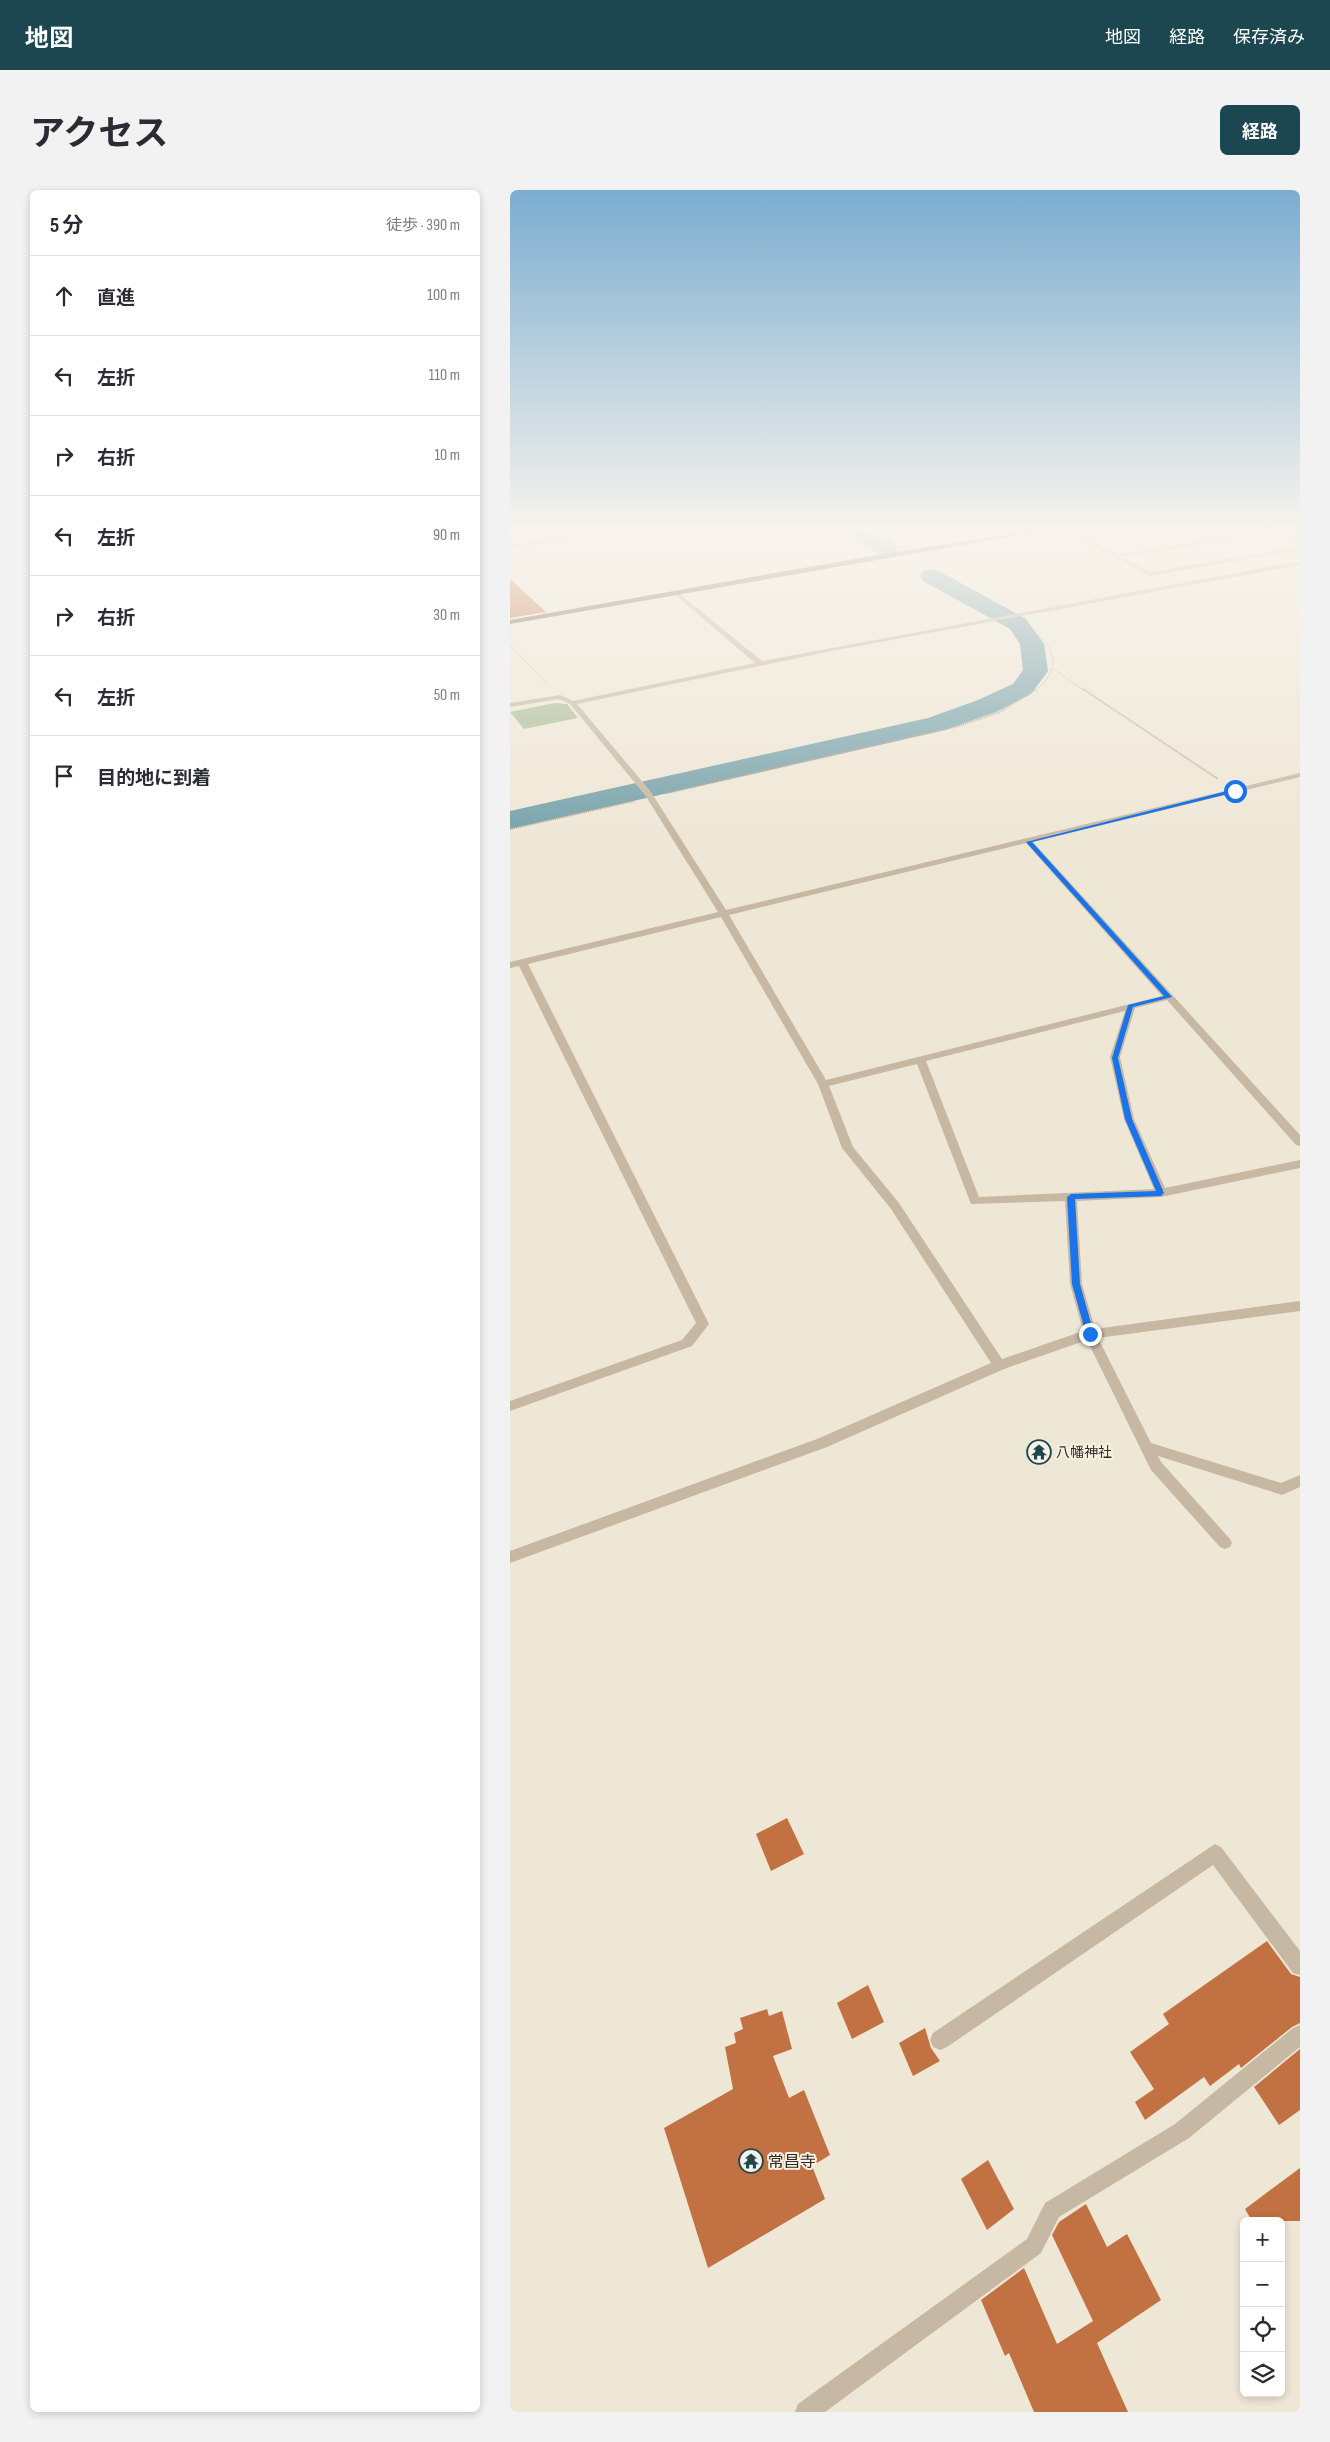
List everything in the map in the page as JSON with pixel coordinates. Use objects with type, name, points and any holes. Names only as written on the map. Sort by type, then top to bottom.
[{"type":"street","points":[[725,634],[762,664]]},
{"type":"street","points":[[572,703],[918,634]]},
{"type":"street","points":[[510,705],[560,697],[572,703],[611,746],[648,795],[724,914],[823,1084],[848,1148],[896,1206],[999,1365]]},
{"type":"street","points":[[510,1406],[687,1343],[702,1324],[516,964],[1300,775]]},
{"type":"street","points":[[1028,842],[1300,1142]]},
{"type":"street","points":[[823,1084],[1168,997]]},
{"type":"street","points":[[1131,1006],[1115,1058],[1129,1119],[1161,1193]]},
{"type":"street","points":[[920,1059],[975,1201],[1161,1193],[1300,1164]]},
{"type":"street","points":[[1071,1197],[1076,1284],[1090,1334],[1156,1466],[1225,1543]]},
{"type":"street","points":[[510,1557],[822,1443],[999,1365],[1090,1334],[1300,1306]]},
{"type":"street","points":[[1147,1447],[1282,1489],[1300,1481]]},
{"type":"street","points":[[940,2040],[1215,1853],[1300,1966]]},
{"type":"street","points":[[806,2412],[1034,2246],[1052,2210],[1182,2130],[1300,2035]]},
{"type":"path","points":[[510,829],[648,795],[935,732],[993,714],[1024,699],[1044,682],[1053,669],[1054,659],[1043,638],[1038,634]]},
{"type":"path","points":[[510,645],[560,697]]},
{"type":"path","points":[[1053,669],[1235,791]]},
{"type":"green space","points":[[555,703],[567,704],[578,718],[524,729],[510,712]]},
{"type":"building","points":[[787,1818],[804,1854],[771,1871],[756,1834]]},
{"type":"building","points":[[1267,1941],[1291,1974],[1300,1977],[1300,2023],[1292,2027],[1241,2068],[1239,2064],[1210,2086],[1204,2077],[1145,2120],[1135,2102],[1154,2089],[1130,2052],[1169,2024],[1163,2014]]},
{"type":"building","points":[[868,1985],[884,2022],[852,2039],[837,2003]]},
{"type":"building","points":[[767,2009],[769,2016],[782,2011],[792,2049],[773,2056],[789,2098],[804,2090],[830,2155],[812,2166],[825,2199],[708,2268],[664,2128],[733,2089],[725,2047],[736,2043],[734,2033],[743,2029],[740,2018]]},
{"type":"building","points":[[925,2028],[931,2048],[940,2061],[913,2076],[899,2043]]},
{"type":"building","points":[[1300,2049],[1300,2110],[1279,2125],[1254,2087]]},
{"type":"building","points":[[988,2160],[1014,2209],[987,2230],[961,2179]]},
{"type":"building","points":[[1300,2168],[1300,2221],[1285,2221],[1285,2217],[1250,2217],[1245,2209]]},
{"type":"building","points":[[1086,2204],[1107,2247],[1127,2234],[1161,2300],[1097,2343],[1128,2412],[1034,2412],[1009,2353],[1005,2356],[981,2300],[1024,2268],[1057,2344],[1093,2321],[1052,2235],[1059,2222]]},
{"type":"waterway","points":[[510,820],[936,724],[987,706],[1022,689],[1036,671],[1032,644],[1025,634]]},
{"type":"place","name":"八幡神社","points":[[1039,1452]]},
{"type":"place","name":"常昌寺","points":[[751,2161]]},
{"type":"route","points":[[1090,1334],[1076,1284],[1071,1197],[1161,1193],[1129,1119],[1115,1058],[1131,1006],[1168,997],[1028,842],[1235,791]]}]
